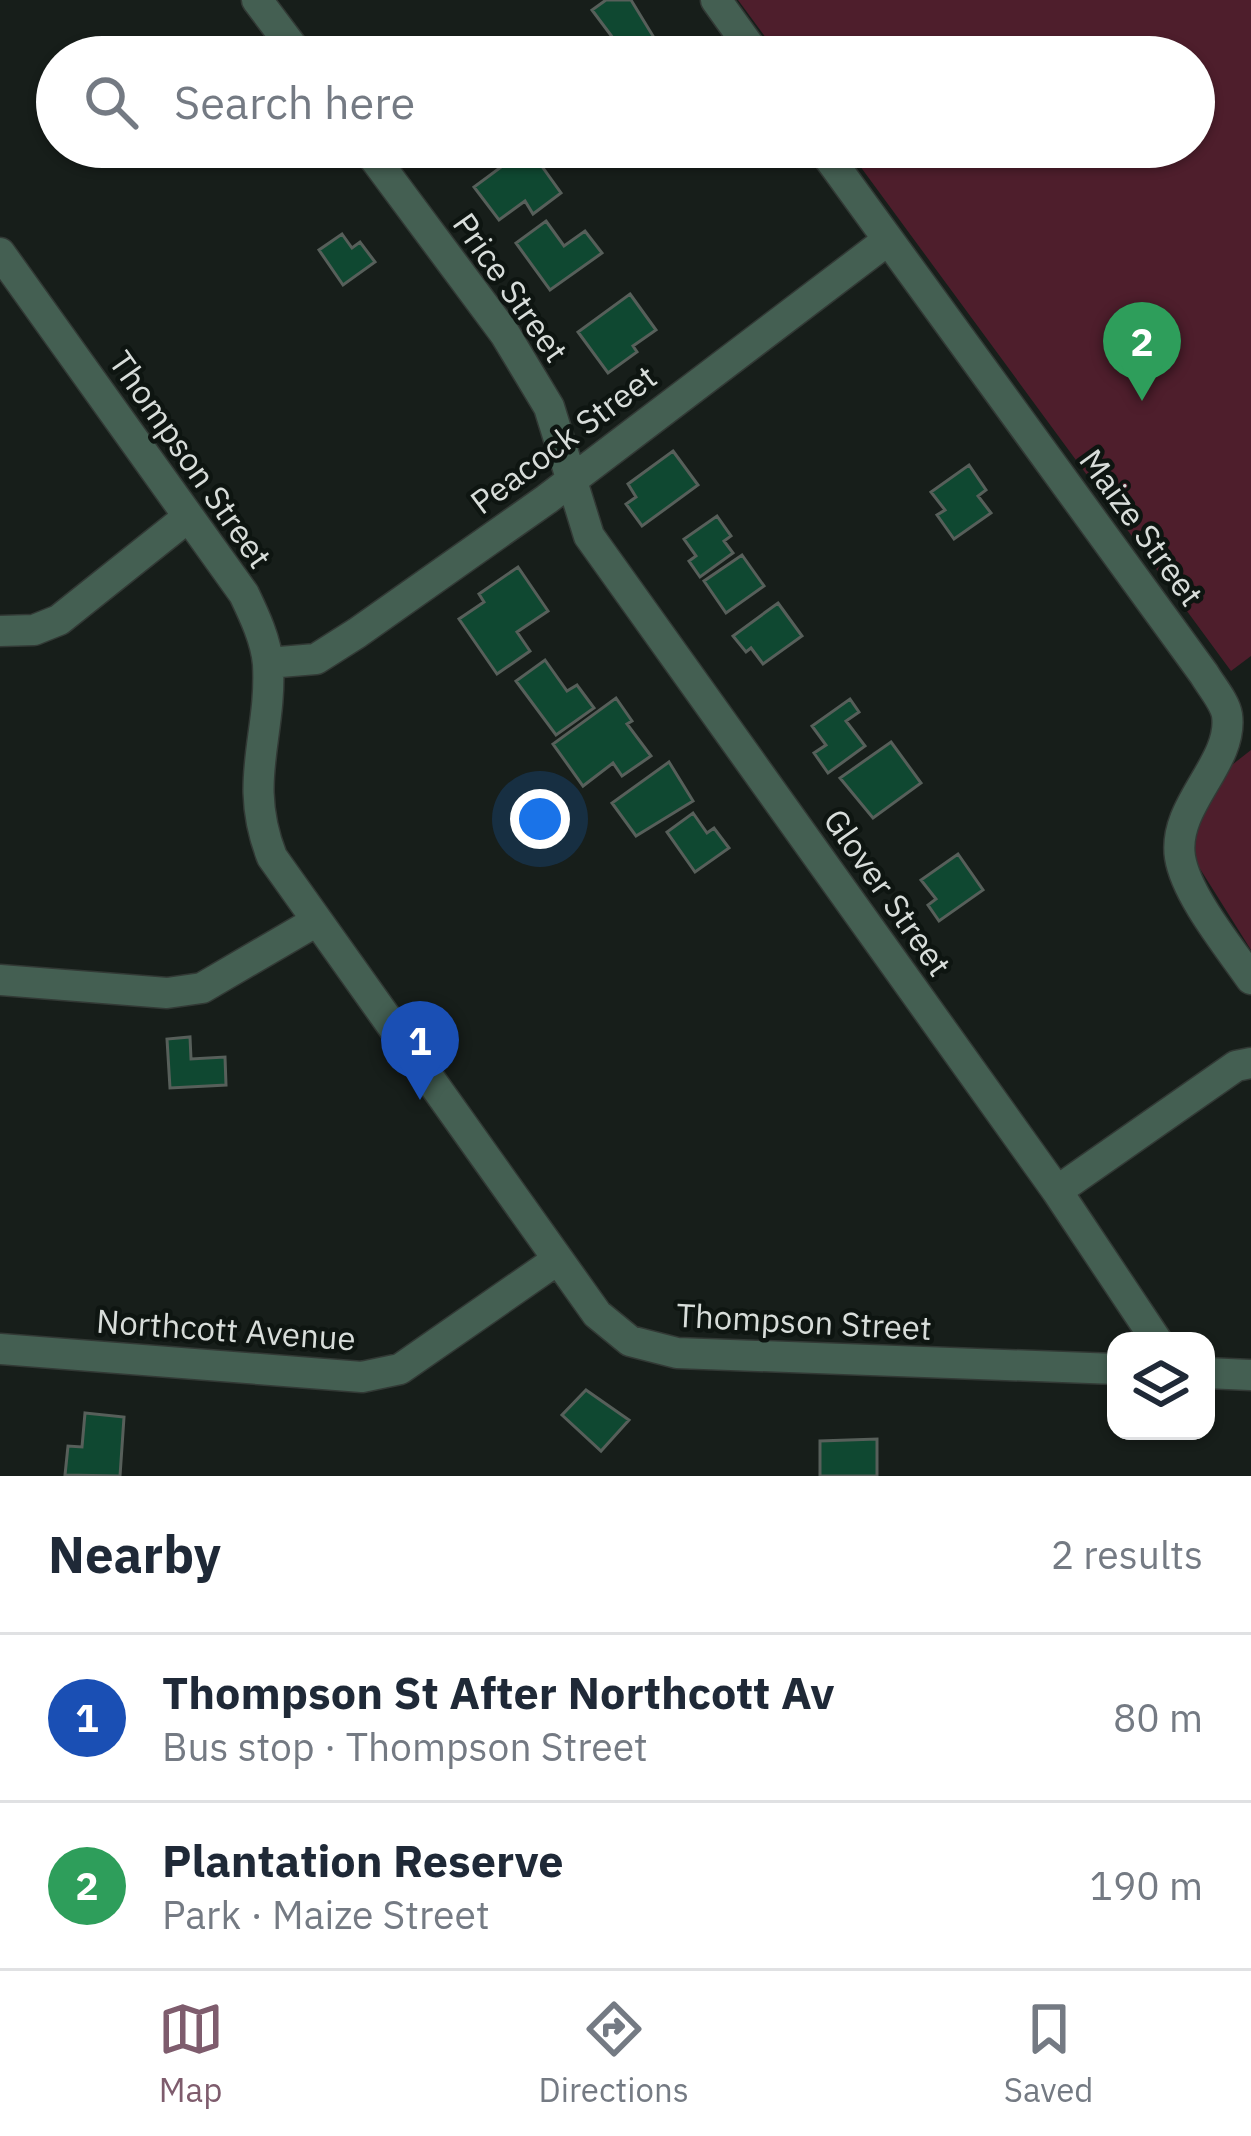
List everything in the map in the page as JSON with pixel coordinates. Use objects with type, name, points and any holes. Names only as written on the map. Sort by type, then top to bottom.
[{"type":"street","points":[[257,0],[284,36]]},
{"type":"street","points":[[716,0],[742,36]]},
{"type":"street","name":"Price Street","points":[[382,168],[505,334],[549,407],[572,480]]},
{"type":"street","name":"Maize Street","points":[[836,168],[1204,674],[1227,715],[1223,744],[1182,823],[1180,857],[1196,896],[1251,979]]},
{"type":"street","name":"Peacock Street","points":[[268,663],[316,659],[330,651],[572,480],[887,239]]},
{"type":"street","name":"Thompson Street","points":[[0,253],[244,594],[268,663],[256,804],[272,857],[605,1322],[630,1341],[655,1349],[725,1356],[1107,1370]]},
{"type":"street","name":"Glover Street","points":[[572,480],[590,536],[1057,1191],[1151,1332]]},
{"type":"street","points":[[0,631],[34,630],[59,620],[188,517]]},
{"type":"street","points":[[0,980],[167,993],[202,988],[315,922]]},
{"type":"street","points":[[1057,1191],[1235,1066],[1251,1063]]},
{"type":"street","name":"Northcott Avenue","points":[[0,1349],[362,1377],[400,1369],[557,1260]]},
{"type":"street","points":[[1215,1373],[1251,1375]]},
{"type":"shaded area","points":[[738,0],[1251,0],[1251,656],[1231,671],[861,168],[1215,168],[1215,36],[765,36]]},
{"type":"shaded area","points":[[1251,750],[1251,950],[1197,864],[1191,835],[1228,768]]},
{"type":"building","points":[[606,0],[631,0],[653,36],[612,36],[592,10]]},
{"type":"building","points":[[500,168],[543,168],[561,193],[533,214],[525,201],[499,220],[474,187]]},
{"type":"building","points":[[546,221],[564,246],[585,231],[602,253],[550,290],[516,243]]},
{"type":"building","points":[[342,234],[352,248],[360,242],[375,262],[343,285],[319,250]]},
{"type":"building","points":[[630,294],[656,330],[633,346],[637,352],[608,373],[578,332]]},
{"type":"building","points":[[673,451],[698,485],[642,526],[626,504],[636,497],[628,484]]},
{"type":"building","points":[[969,465],[986,490],[978,496],[991,513],[954,539],[937,515],[945,510],[931,492]]},
{"type":"building","points":[[717,516],[731,536],[724,541],[733,553],[700,577],[689,561],[696,556],[684,539]]},
{"type":"building","points":[[742,555],[764,586],[726,613],[704,581]]},
{"type":"building","points":[[518,567],[548,611],[517,632],[530,651],[497,674],[459,619],[484,602],[479,594]]},
{"type":"building","points":[[778,603],[802,636],[763,664],[733,636]]},
{"type":"building","points":[[545,660],[567,691],[577,685],[594,708],[556,735],[516,681]]},
{"type":"building","points":[[616,698],[632,721],[627,724],[651,756],[622,776],[613,763],[583,786],[553,744]]},
{"type":"building","points":[[850,699],[859,712],[846,721],[865,746],[828,773],[814,753],[826,745],[812,726]]},
{"type":"building","points":[[891,742],[921,783],[873,818],[840,778]]},
{"type":"building","points":[[669,762],[693,801],[636,836],[612,803]]},
{"type":"building","points":[[693,813],[707,833],[714,828],[729,848],[695,872],[667,832]]},
{"type":"building","points":[[958,854],[983,890],[939,921],[928,905],[936,899],[921,880]]},
{"type":"building","points":[[190,1037],[191,1059],[225,1057],[226,1085],[170,1088],[167,1039]]},
{"type":"building","points":[[586,1390],[629,1420],[601,1451],[562,1415]]},
{"type":"building","points":[[85,1413],[124,1417],[120,1476],[65,1475],[68,1446],[82,1447]]},
{"type":"building","points":[[877,1439],[877,1476],[820,1476],[820,1441]]},
{"type":"place","name":"Plantation Reserve","points":[[1142,401]]},
{"type":"place","name":"Thompson St After Northcott Av","points":[[420,1100]]}]
